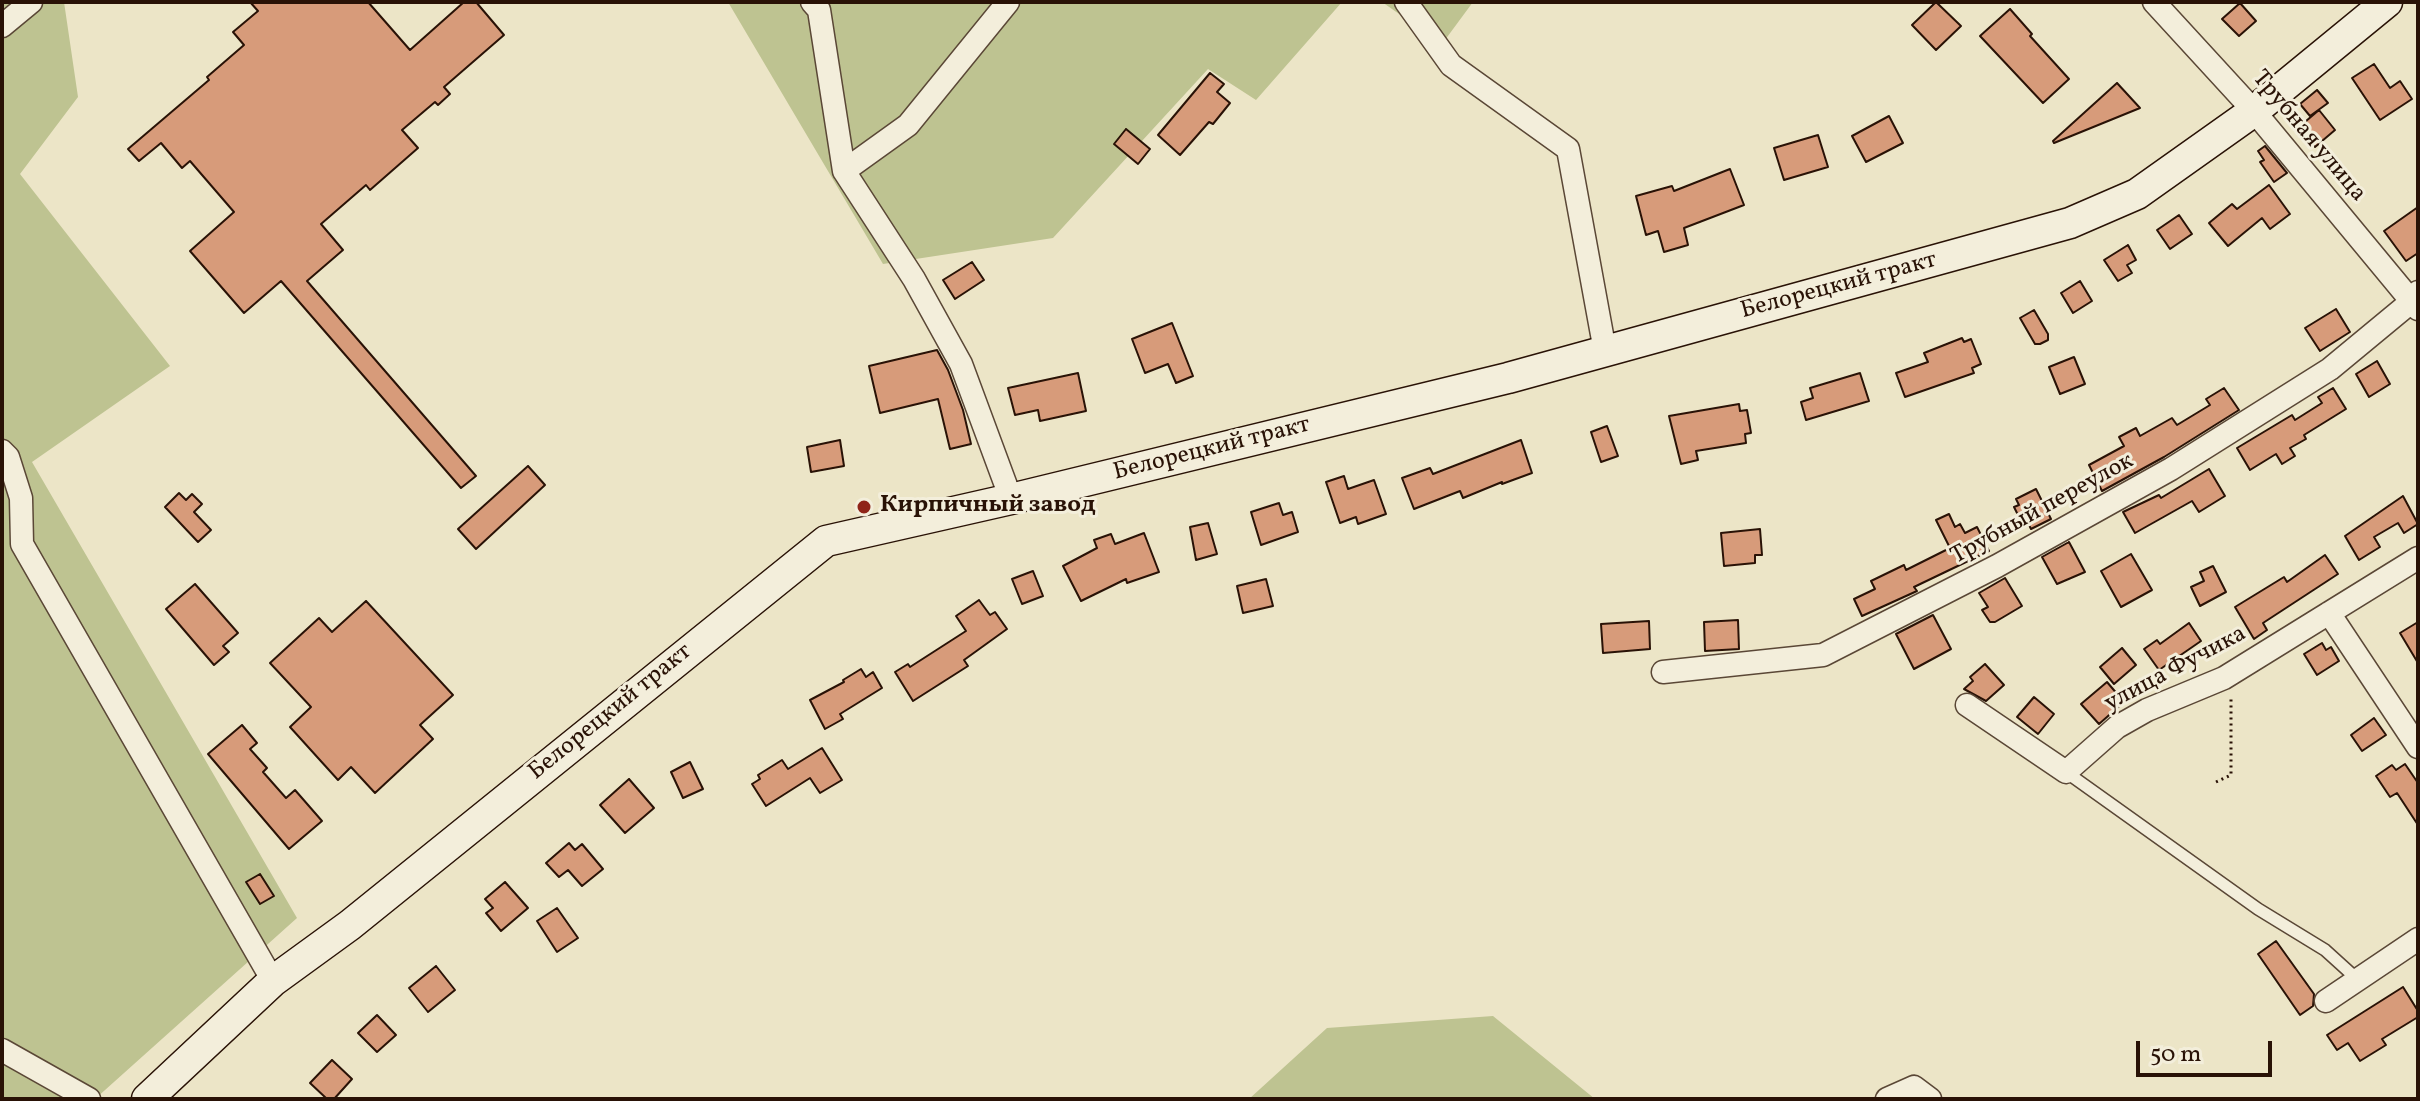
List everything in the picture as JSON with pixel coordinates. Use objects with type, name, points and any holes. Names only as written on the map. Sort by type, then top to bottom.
[{"type":"street","points":[[2,26],[31,2]]},
{"type":"street","points":[[812,2],[819,10],[844,171],[914,279],[961,364],[1011,499]]},
{"type":"street","points":[[844,171],[908,125],[1008,2]]},
{"type":"street","points":[[1406,2],[1451,65],[1568,149],[1605,351]]},
{"type":"street","name":"Трубная улица","points":[[2154,2],[2254,111],[2416,301]]},
{"type":"street","name":"Белорецкий тракт","points":[[147,1099],[273,981],[350,925],[826,541],[1508,378],[2070,223],[2137,194],[2254,111],[2387,2]]},
{"type":"street","name":"Трубный переулок","points":[[1663,672],[1823,655],[1997,566],[2171,469],[2330,369],[2416,301]]},
{"type":"street","points":[[2,451],[8,457],[21,498],[22,544],[273,981]]},
{"type":"street","name":"улица Фучика","points":[[2066,772],[2117,727],[2147,710],[2224,678],[2418,558]]},
{"type":"street","points":[[2329,613],[2418,747]]},
{"type":"street","points":[[1967,705],[2066,772]]},
{"type":"street","points":[[2326,1001],[2418,939]]},
{"type":"street","points":[[2,1050],[89,1099]]},
{"type":"street","points":[[1887,1099],[1914,1087],[1930,1099]]},
{"type":"lane","points":[[2066,772],[2258,909],[2325,950],[2357,979]]},
{"type":"path","points":[[2216,782],[2231,775],[2231,698]]},
{"type":"green space","points":[[2,2],[64,2],[78,97],[20,174],[170,366],[32,462],[297,918],[95,1099],[2,1099]]},
{"type":"green space","points":[[728,2],[1342,2],[1256,100],[1208,69],[1053,238],[883,264]]},
{"type":"green space","points":[[1382,2],[1473,2],[1442,44]]},
{"type":"green space","points":[[1493,1016],[1595,1099],[1249,1099],[1327,1028]]},
{"type":"building","points":[[250,2],[368,2],[410,50],[464,2],[476,2],[504,35],[444,87],[450,94],[438,105],[435,102],[402,130],[418,148],[370,190],[366,185],[321,224],[343,250],[307,281],[476,476],[461,488],[281,281],[244,313],[190,251],[234,212],[190,161],[182,168],[161,143],[139,161],[128,149],[209,80],[207,77],[244,45],[233,32],[258,11]]},
{"type":"building","points":[[1936,2],[1961,26],[1936,50],[1912,25]]},
{"type":"building","points":[[2240,3],[2256,21],[2239,36],[2222,19]]},
{"type":"building","points":[[2010,9],[2069,79],[2043,103],[1980,36]]},
{"type":"building","points":[[2374,64],[2390,88],[2400,81],[2412,99],[2380,120],[2352,78]]},
{"type":"building","points":[[1210,73],[1224,84],[1217,92],[1230,103],[1180,155],[1158,135]]},
{"type":"building","points":[[2117,83],[2140,108],[2054,143],[2053,141]]},
{"type":"building","points":[[2317,90],[2328,103],[2310,116],[2300,104]]},
{"type":"building","points":[[2319,110],[2335,130],[2315,147],[2299,127]]},
{"type":"building","points":[[1889,116],[1903,143],[1866,162],[1852,136]]},
{"type":"building","points":[[1126,129],[1150,149],[1138,164],[1114,144]]},
{"type":"building","points":[[1818,135],[1828,167],[1784,180],[1774,148]]},
{"type":"building","points":[[2265,146],[2287,173],[2274,182],[2260,162],[2264,160],[2258,151]]},
{"type":"building","points":[[1730,169],[1744,205],[1684,228],[1688,245],[1664,252],[1658,231],[1646,235],[1636,196],[1672,186],[1674,191]]},
{"type":"building","points":[[2269,185],[2290,214],[2270,229],[2262,218],[2228,246],[2209,223],[2232,204],[2237,209]]},
{"type":"building","points":[[2418,207],[2418,253],[2406,261],[2384,231]]},
{"type":"building","points":[[2179,215],[2192,234],[2170,249],[2157,230]]},
{"type":"building","points":[[2128,245],[2136,260],[2127,265],[2132,273],[2118,281],[2104,260]]},
{"type":"building","points":[[972,262],[984,280],[955,299],[943,280]]},
{"type":"building","points":[[2080,281],[2092,301],[2073,313],[2061,293]]},
{"type":"building","points":[[2336,309],[2350,332],[2320,351],[2305,328]]},
{"type":"building","points":[[2034,310],[2048,334],[2048,340],[2040,344],[2035,344],[2020,318]]},
{"type":"building","points":[[1172,323],[1193,376],[1176,383],[1168,364],[1145,373],[1132,339]]},
{"type":"building","points":[[1962,338],[1964,342],[1971,339],[1981,364],[1972,368],[1974,373],[1905,397],[1896,373],[1928,362],[1924,353]]},
{"type":"building","points":[[937,350],[963,410],[971,444],[950,449],[938,399],[880,413],[869,366]]},
{"type":"building","points":[[2074,357],[2085,384],[2060,394],[2049,367]]},
{"type":"building","points":[[2377,361],[2390,384],[2369,397],[2356,374]]},
{"type":"building","points":[[1078,373],[1086,411],[1040,421],[1038,410],[1015,415],[1008,388]]},
{"type":"building","points":[[1860,373],[1869,401],[1806,420],[1801,402],[1813,398],[1810,388]]},
{"type":"building","points":[[2224,388],[2239,410],[2102,491],[2089,465],[2124,446],[2119,437],[2136,428],[2140,436],[2172,418],[2177,425],[2210,405],[2206,399]]},
{"type":"building","points":[[2333,388],[2346,409],[2304,435],[2306,439],[2290,448],[2295,456],[2282,464],[2276,454],[2250,470],[2237,448],[2292,415],[2295,420],[2322,403],[2318,397]]},
{"type":"building","points":[[1739,404],[1740,411],[1747,410],[1751,433],[1745,434],[1746,443],[1696,451],[1698,460],[1681,464],[1669,416]]},
{"type":"building","points":[[1607,426],[1618,456],[1601,462],[1591,432]]},
{"type":"building","points":[[840,440],[844,466],[811,472],[807,447]]},
{"type":"building","points":[[1521,440],[1532,473],[1463,498],[1460,491],[1414,509],[1402,478],[1430,468],[1433,474]]},
{"type":"building","points":[[528,466],[545,485],[476,549],[458,529]]},
{"type":"building","points":[[2209,469],[2225,496],[2199,512],[2192,501],[2135,533],[2123,512],[2159,495],[2161,498]]},
{"type":"building","points":[[1344,476],[1348,489],[1374,480],[1386,514],[1358,524],[1356,517],[1340,523],[1326,482]]},
{"type":"building","points":[[2036,489],[2051,519],[2031,529],[2026,519],[2021,521],[2014,507],[2019,505],[2016,499]]},
{"type":"building","points":[[179,493],[186,500],[192,494],[202,504],[194,512],[211,530],[198,542],[165,507]]},
{"type":"building","points":[[2403,496],[2418,524],[2404,533],[2398,523],[2374,537],[2380,547],[2359,560],[2345,536]]},
{"type":"building","points":[[1279,503],[1283,515],[1292,512],[1298,532],[1261,545],[1251,512]]},
{"type":"building","points":[[1949,514],[1955,527],[1960,524],[1965,533],[1977,527],[1989,551],[1914,587],[1917,591],[1862,616],[1854,599],[1875,589],[1871,581],[1904,565],[1906,570],[1950,548],[1936,520]]},
{"type":"building","points":[[1208,523],[1217,554],[1196,560],[1190,527]]},
{"type":"building","points":[[1760,529],[1762,555],[1755,555],[1755,563],[1724,566],[1721,533]]},
{"type":"building","points":[[1144,533],[1159,572],[1127,583],[1126,579],[1081,601],[1063,566],[1097,548],[1094,540],[1111,534],[1115,544]]},
{"type":"building","points":[[2069,542],[2085,572],[2057,584],[2042,557]]},
{"type":"building","points":[[2131,554],[2152,590],[2121,607],[2101,571]]},
{"type":"building","points":[[2325,555],[2338,574],[2263,623],[2267,630],[2254,639],[2235,607],[2284,577],[2287,582]]},
{"type":"building","points":[[2213,566],[2226,592],[2200,606],[2191,587],[2204,581],[2200,572]]},
{"type":"building","points":[[1033,571],[1043,596],[1022,604],[1012,579]]},
{"type":"building","points":[[2005,578],[2022,606],[1990,622],[1982,610],[1988,607],[1979,593]]},
{"type":"building","points":[[1266,579],[1273,606],[1243,613],[1237,586]]},
{"type":"building","points":[[195,584],[238,633],[223,646],[229,652],[214,665],[166,609]]},
{"type":"building","points":[[979,600],[990,615],[995,612],[1007,629],[964,660],[968,666],[913,701],[895,672],[908,664],[910,667],[966,631],[956,616]]},
{"type":"building","points":[[366,601],[453,695],[420,725],[433,739],[375,793],[351,767],[338,780],[290,727],[311,707],[270,663],[319,618],[332,632]]},
{"type":"building","points":[[1933,615],[1951,649],[1914,669],[1896,634]]},
{"type":"building","points":[[1738,620],[1739,649],[1705,651],[1704,622]]},
{"type":"building","points":[[1649,621],[1650,649],[1603,653],[1601,624]]},
{"type":"building","points":[[2418,622],[2418,663],[2400,633]]},
{"type":"building","points":[[2189,623],[2201,641],[2159,670],[2144,649],[2157,640],[2160,644]]},
{"type":"building","points":[[2322,643],[2326,650],[2331,647],[2339,661],[2317,675],[2304,654]]},
{"type":"building","points":[[2122,648],[2136,665],[2114,684],[2100,667]]},
{"type":"building","points":[[1985,664],[2004,685],[1986,701],[1964,689],[1973,681],[1970,677]]},
{"type":"building","points":[[861,669],[866,677],[873,672],[882,688],[840,714],[843,719],[825,729],[810,700]]},
{"type":"building","points":[[2107,682],[2124,702],[2099,724],[2081,704]]},
{"type":"building","points":[[2034,697],[2054,714],[2038,734],[2017,717]]},
{"type":"building","points":[[2374,718],[2386,735],[2362,751],[2351,735]]},
{"type":"building","points":[[242,725],[257,743],[250,749],[267,768],[263,772],[286,798],[295,790],[322,821],[289,849],[208,754]]},
{"type":"building","points":[[822,748],[842,780],[820,793],[810,778],[766,806],[752,784],[760,779],[758,775],[782,760],[788,769]]},
{"type":"building","points":[[690,762],[703,789],[683,798],[671,772]]},
{"type":"building","points":[[2405,764],[2418,783],[2418,825],[2397,793],[2390,797],[2376,776],[2392,765],[2396,770]]},
{"type":"building","points":[[629,779],[654,808],[625,833],[600,805]]},
{"type":"building","points":[[569,843],[575,850],[582,844],[603,869],[582,886],[568,870],[559,877],[546,863]]},
{"type":"building","points":[[260,874],[274,896],[260,904],[246,882]]},
{"type":"building","points":[[505,882],[528,908],[501,931],[486,913],[493,908],[485,899]]},
{"type":"building","points":[[557,908],[578,938],[557,952],[537,921]]},
{"type":"building","points":[[2276,941],[2314,994],[2313,1006],[2300,1015],[2258,954]]},
{"type":"building","points":[[436,966],[455,990],[428,1012],[409,988]]},
{"type":"building","points":[[2403,987],[2418,1011],[2418,1017],[2382,1039],[2386,1045],[2360,1061],[2348,1043],[2337,1050],[2327,1035]]},
{"type":"building","points":[[377,1015],[396,1035],[377,1052],[358,1033]]},
{"type":"building","points":[[332,1060],[352,1079],[334,1099],[327,1099],[310,1083]]},
{"type":"place","name":"Кирпичный завод","points":[[864,507]]}]
